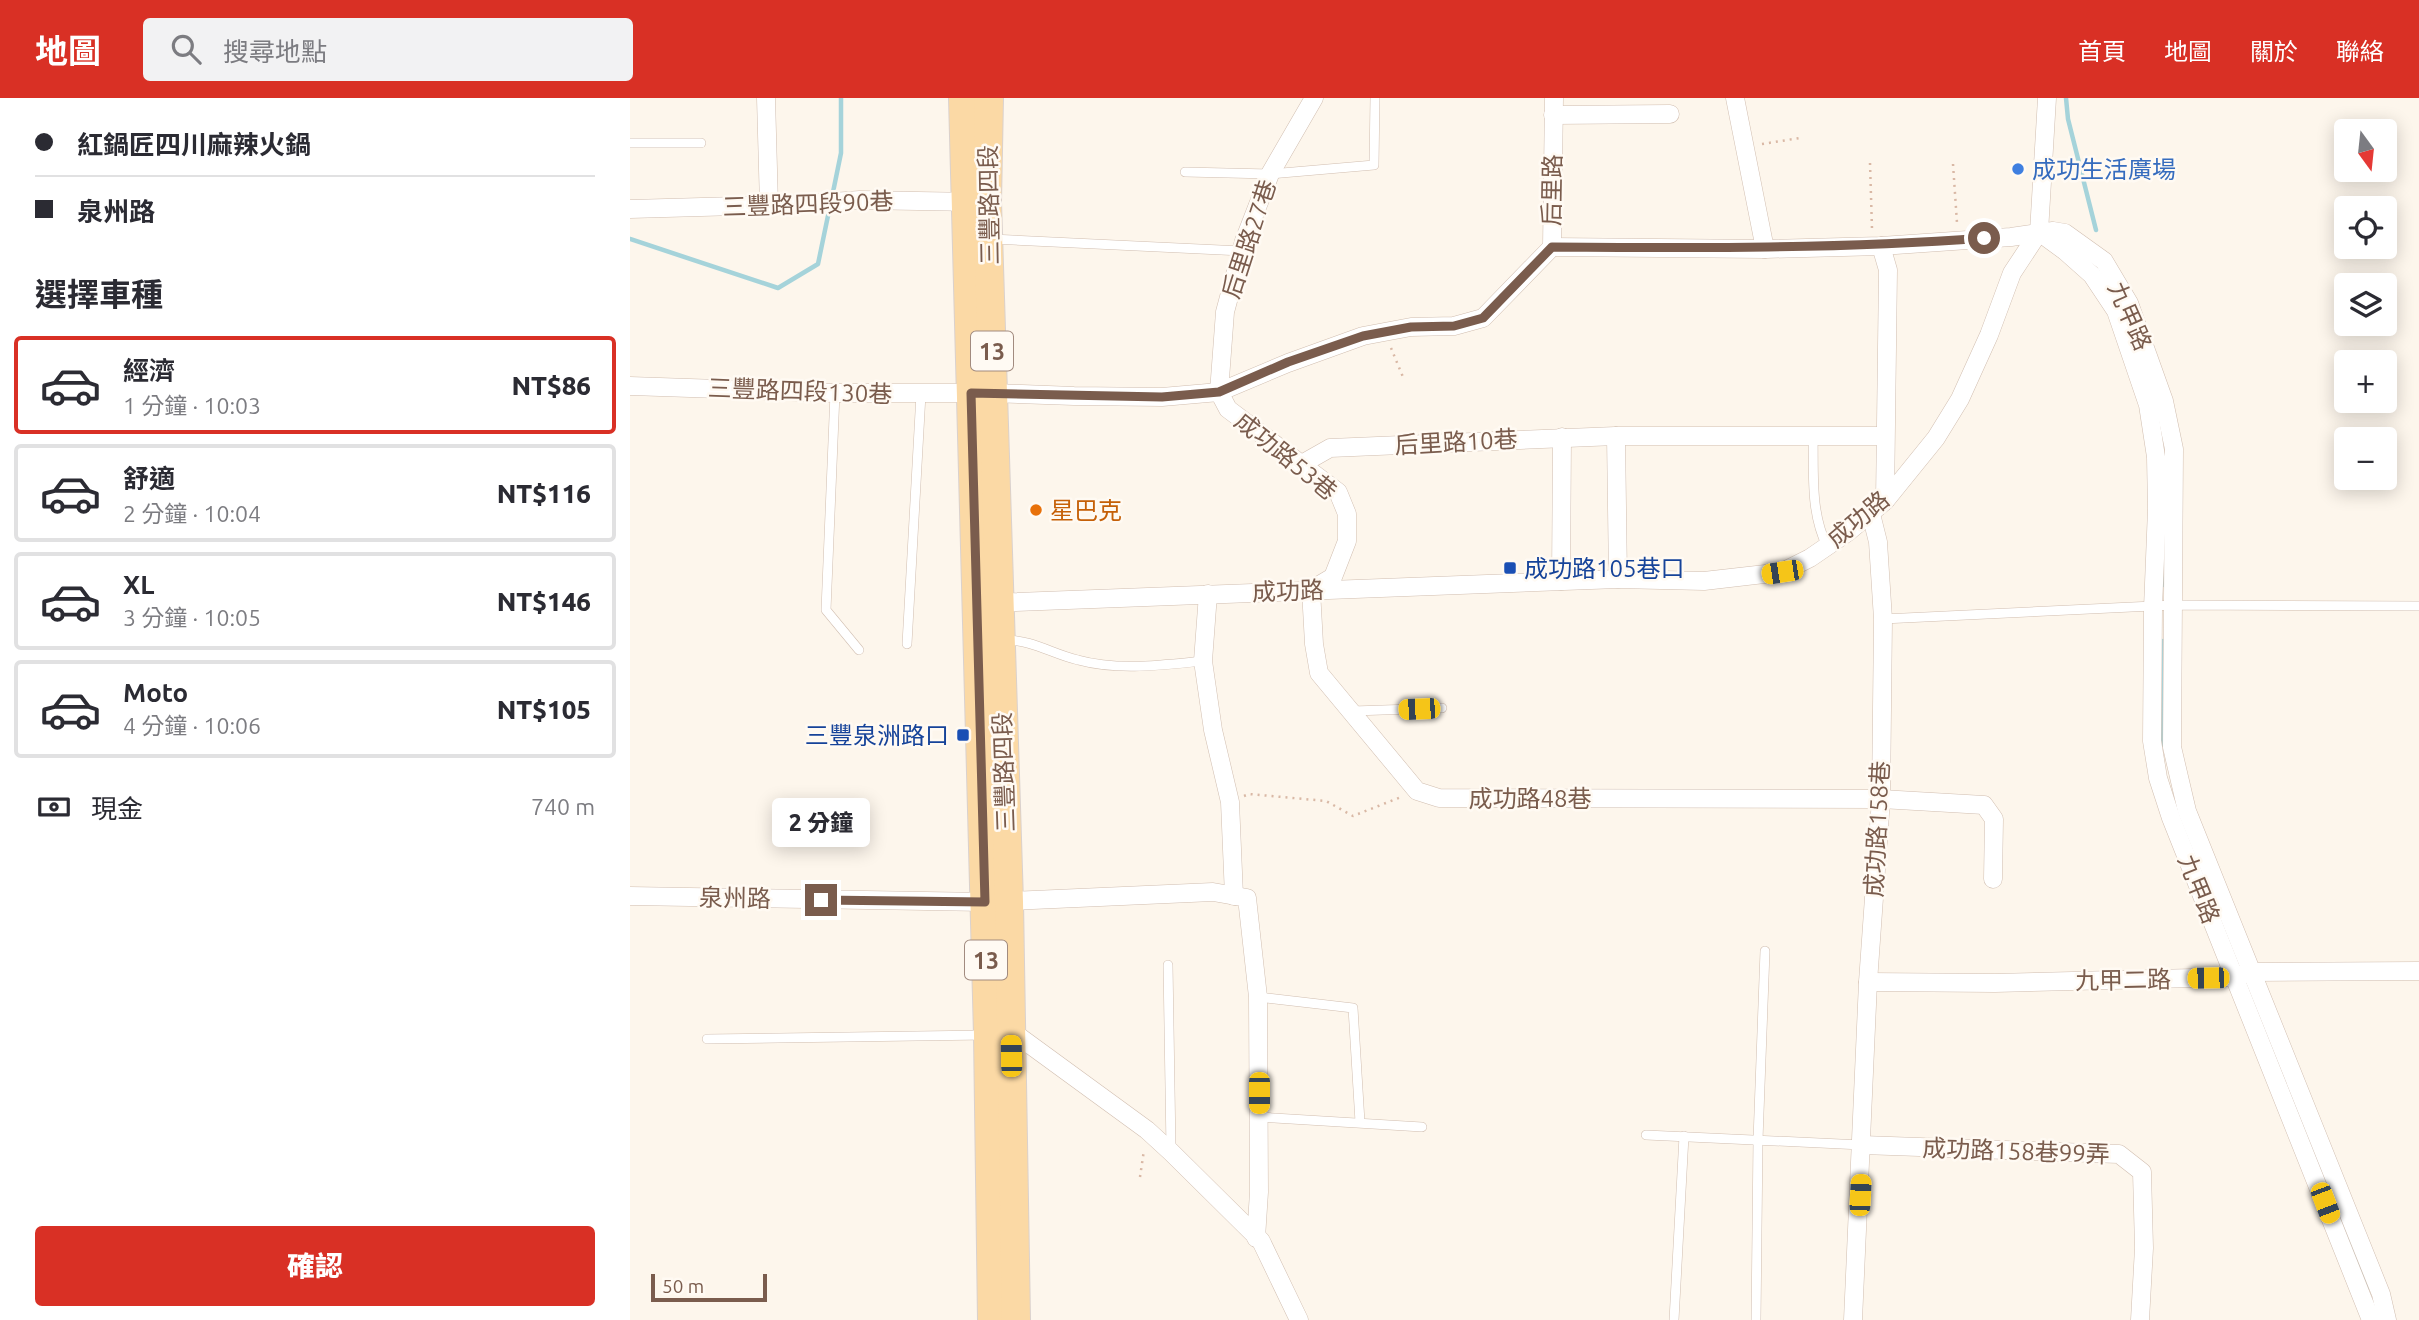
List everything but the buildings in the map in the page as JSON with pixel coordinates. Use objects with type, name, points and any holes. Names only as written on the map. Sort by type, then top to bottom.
[{"type":"main road","name":"三豐路四段","points":[[963,98],[976,202],[997,902],[999,1032],[992,1320]]},
{"type":"main road","name":"三豐路四段","points":[[982,393],[989,239],[976,202],[989,98]]},
{"type":"main road","name":"三豐路四段","points":[[988,602],[1000,640],[997,902]]},
{"type":"main road","name":"三豐路四段","points":[[999,1032],[1016,1320]]},
{"type":"street","points":[[766,98],[769,205]]},
{"type":"street","name":"后里路27巷","points":[[1219,392],[1225,312],[1242,251],[1270,174],[1314,98]]},
{"type":"street","points":[[1735,98],[1765,249]]},
{"type":"street","name":"成功路","points":[[988,602],[1618,579],[1704,581],[1782,572],[1810,558],[1885,501],[1936,438],[1960,399],[1989,335],[2012,273],[2039,232],[2047,98]]},
{"type":"street","points":[[1554,107],[1670,114]]},
{"type":"street","name":"后里路","points":[[982,393],[1162,397],[1219,392],[1288,362],[1363,336],[1411,327],[1454,326],[1483,318],[1552,247],[1554,107]]},
{"type":"street","name":"三豐路四段90巷","points":[[630,209],[860,200],[976,202]]},
{"type":"street","points":[[1552,247],[1765,249],[1877,246],[2011,237],[2039,232]]},
{"type":"street","name":"九甲路","points":[[2039,232],[2092,275],[2116,311],[2148,405],[2156,457],[2165,489],[2174,605],[2172,747],[2177,778],[2243,975]]},
{"type":"street","points":[[1877,246],[1888,270],[1885,501]]},
{"type":"street","name":"三豐路四段130巷","points":[[630,386],[835,393],[982,393]]},
{"type":"street","name":"成功路53巷","points":[[1219,392],[1228,409],[1300,466],[1338,492],[1348,514],[1347,541],[1333,577],[1311,590]]},
{"type":"street","name":"后里路10巷","points":[[1300,466],[1330,448],[1562,437],[1733,434],[1885,436]]},
{"type":"street","points":[[1616,436],[1618,579]]},
{"type":"street","points":[[1562,437],[1562,581]]},
{"type":"street","name":"九甲路","points":[[2165,489],[2153,608],[2152,741],[2158,778],[2171,817],[2243,975],[2295,1102],[2381,1294],[2387,1320]]},
{"type":"street","name":"成功路158巷","points":[[1853,1320],[1868,982],[1881,799],[1883,619],[1878,542],[1871,514]]},
{"type":"street","points":[[1311,590],[1314,644],[1320,673],[1417,791]]},
{"type":"street","points":[[1208,594],[1203,661],[1213,730],[1230,802],[1234,896],[1247,898],[1258,997],[1259,1192],[1256,1238]]},
{"type":"street","name":"成功路48巷","points":[[1417,791],[1439,798],[1881,799],[1984,805],[1994,820],[1993,879]]},
{"type":"street","name":"泉州路","points":[[630,896],[997,902],[1213,892],[1234,896]]},
{"type":"street","name":"九甲二路","points":[[1868,982],[1995,984],[2419,971]]},
{"type":"street","points":[[999,1032],[1147,1130],[1171,1152],[1261,1241],[1299,1320]]},
{"type":"street","name":"九甲路","points":[[2295,1102],[2371,1320]]},
{"type":"street","name":"成功路158巷99弄","points":[[1862,1145],[2119,1154],[2142,1172],[2144,1248],[2140,1320]]},
{"type":"lane","points":[[1185,172],[1270,174],[1374,165],[1375,98]]},
{"type":"lane","points":[[630,143],[701,143]]},
{"type":"lane","points":[[989,239],[1242,251]]},
{"type":"lane","points":[[835,393],[826,610],[859,650]]},
{"type":"lane","points":[[907,644],[921,394]]},
{"type":"lane","points":[[1813,435],[1815,507],[1818,530],[1827,546]]},
{"type":"lane","points":[[1883,619],[2174,605],[2419,606]]},
{"type":"lane","points":[[1000,640],[1022,640],[1079,661],[1140,667],[1203,661]]},
{"type":"lane","points":[[1351,711],[1442,708]]},
{"type":"lane","points":[[1756,1320],[1758,1140],[1765,951]]},
{"type":"lane","points":[[1168,965],[1171,1152]]},
{"type":"lane","points":[[1258,997],[1353,1008],[1360,1122]]},
{"type":"lane","points":[[707,1039],[999,1032]]},
{"type":"lane","points":[[1259,1117],[1422,1128]]},
{"type":"lane","points":[[1646,1135],[1862,1145]]},
{"type":"lane","points":[[1674,1320],[1684,1136]]},
{"type":"path","points":[[1745,146],[1800,138]]},
{"type":"path","points":[[1870,163],[1877,246]]},
{"type":"path","points":[[1953,164],[1958,240]]},
{"type":"path","points":[[1384,332],[1403,377]]},
{"type":"path","points":[[1230,802],[1249,794],[1326,801],[1353,816],[1417,791]]},
{"type":"path","points":[[1140,1177],[1147,1130]]},
{"type":"waterway","points":[[832,197],[841,153],[841,98]]},
{"type":"waterway","points":[[2066,98],[2068,119],[2096,230]]},
{"type":"waterway","points":[[630,239],[778,288],[818,264],[830,206]]},
{"type":"waterway","points":[[2163,585],[2164,559]]},
{"type":"waterway","points":[[2161,745],[2163,641]]},
{"type":"waterway","points":[[2252,998],[2368,1288]]},
{"type":"place","name":"成功生活廣場","points":[[2018,169]]},
{"type":"place","name":"星巴克","points":[[1036,510]]},
{"type":"place","name":"成功路105巷口","points":[[1510,568]]},
{"type":"place","name":"三豐泉洲路口","points":[[963,735]]},
{"type":"route","points":[[821,900],[985,902],[971,393],[1162,397],[1219,392],[1288,362],[1363,336],[1411,327],[1454,326],[1483,318],[1552,247],[1765,249],[1881,246],[1984,238]]}]
